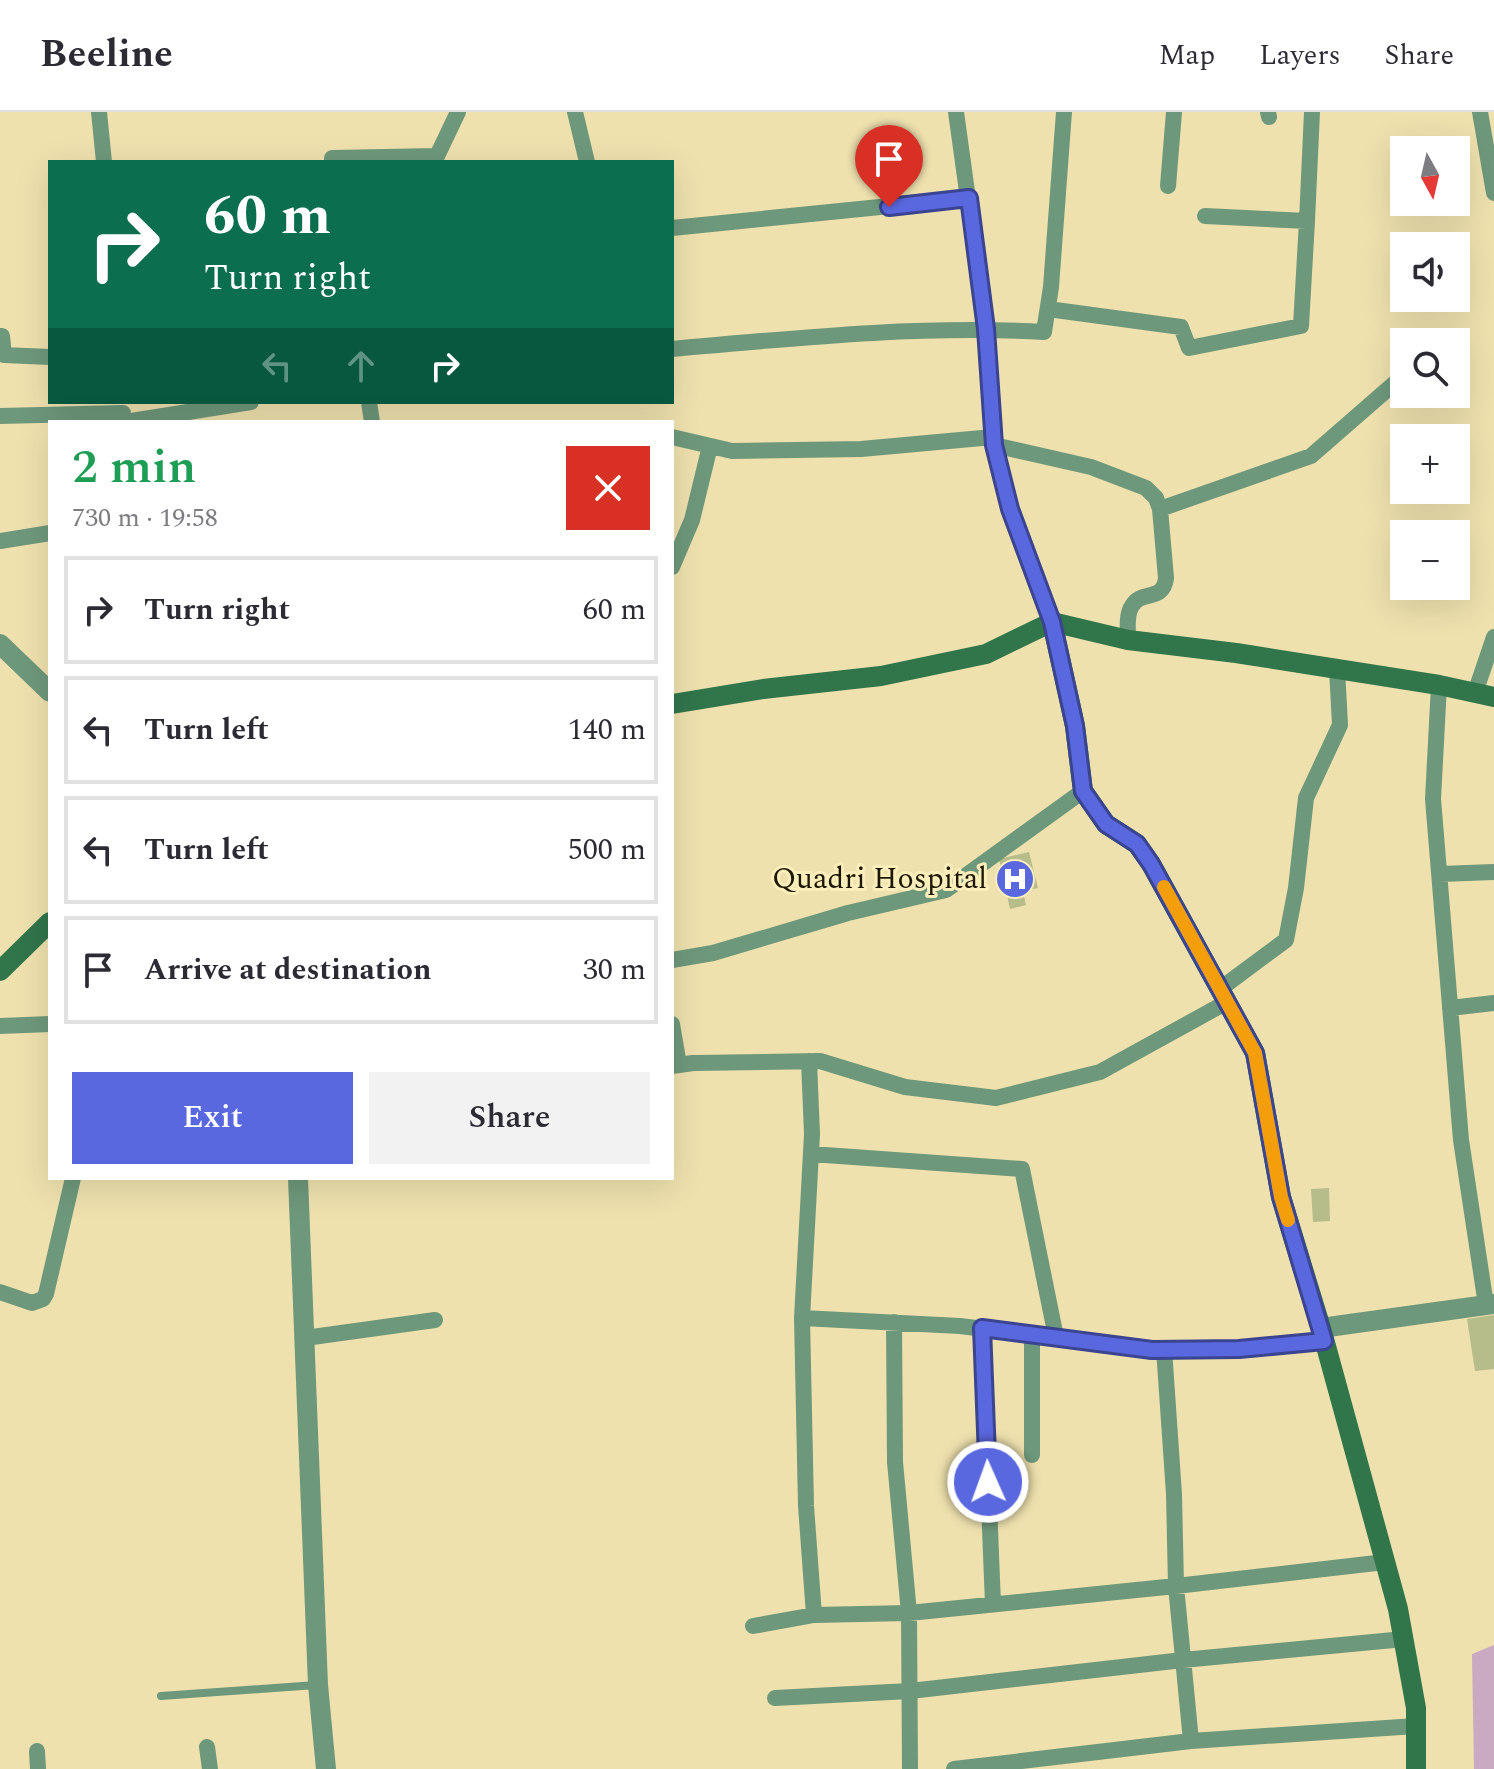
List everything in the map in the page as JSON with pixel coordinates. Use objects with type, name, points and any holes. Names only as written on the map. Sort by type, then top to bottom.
[{"type":"main road","points":[[1052,622],[1075,726],[1083,791],[1106,824],[1137,844],[1151,864],[1255,1053],[1281,1197],[1323,1334],[1398,1609],[1416,1708],[1416,1769]]},
{"type":"main road","points":[[674,704],[763,689],[881,676],[986,654],[1052,622],[1128,640],[1236,653],[1484,695]]},
{"type":"main road","points":[[0,971],[48,924]]},
{"type":"street","points":[[99,112],[104,160]]},
{"type":"street","points":[[332,160],[437,156],[458,112]]},
{"type":"street","points":[[575,112],[587,160]]},
{"type":"street","points":[[956,112],[986,329],[994,441],[1010,509],[1052,622]]},
{"type":"street","points":[[674,349],[863,334],[986,329],[1044,332],[1051,287],[1064,112]]},
{"type":"street","points":[[1168,186],[1174,112]]},
{"type":"street","points":[[1048,309],[1181,327],[1189,348],[1301,326],[1312,112]]},
{"type":"street","points":[[1480,112],[1494,193]]},
{"type":"street","points":[[674,228],[969,198]]},
{"type":"street","points":[[1205,216],[1307,221]]},
{"type":"street","points":[[0,336],[4,355],[48,357]]},
{"type":"street","points":[[1160,509],[1311,456],[1390,387]]},
{"type":"street","points":[[0,416],[123,415],[231,404]]},
{"type":"street","points":[[674,437],[732,451],[861,449],[994,441],[1091,467],[1146,488],[1156,498],[1160,509],[1166,578],[1161,591],[1133,603],[1128,640]]},
{"type":"street","points":[[674,562],[692,520],[710,446]]},
{"type":"street","points":[[0,541],[48,533]]},
{"type":"street","points":[[1484,695],[1494,637]]},
{"type":"street","points":[[0,644],[48,690]]},
{"type":"street","points":[[675,1066],[820,1061],[905,1087],[996,1098],[1100,1072],[1223,996],[1286,940],[1296,888],[1306,798],[1340,725],[1337,669]]},
{"type":"street","points":[[802,1318],[982,1328],[1152,1350],[1239,1349],[1490,1304],[1461,1140],[1450,1008],[1433,799],[1439,685]]},
{"type":"street","points":[[674,960],[713,953],[848,913],[946,890],[1083,791]]},
{"type":"street","points":[[1440,874],[1494,872]]},
{"type":"street","points":[[1450,1008],[1494,1003]]},
{"type":"street","points":[[0,1026],[48,1024]]},
{"type":"street","points":[[809,1061],[813,1124],[802,1318],[806,1506],[814,1615]]},
{"type":"street","points":[[811,1154],[1022,1169],[1056,1337]]},
{"type":"street","points":[[0,1292],[32,1303],[43,1299],[73,1180]]},
{"type":"street","points":[[298,1180],[318,1685],[326,1769]]},
{"type":"street","points":[[305,1338],[435,1320]]},
{"type":"street","points":[[894,1322],[895,1462],[909,1613],[910,1769]]},
{"type":"street","points":[[982,1328],[993,1604]]},
{"type":"street","points":[[1032,1334],[1032,1455]]},
{"type":"street","points":[[1164,1349],[1174,1494],[1176,1586],[1191,1741]]},
{"type":"street","points":[[753,1626],[814,1615],[909,1613],[1385,1562]]},
{"type":"street","points":[[775,1698],[910,1691],[1404,1639]]},
{"type":"street","points":[[954,1769],[1191,1741],[1416,1726]]},
{"type":"street","points":[[207,1747],[210,1769]]},
{"type":"street","points":[[37,1751],[38,1769]]},
{"type":"lane","points":[[161,1696],[318,1685]]},
{"type":"shaded area","points":[[1494,1645],[1494,1769],[1474,1769],[1472,1654]]},
{"type":"building","points":[[1029,852],[1038,888],[1023,891],[1026,905],[1010,909],[999,859]]},
{"type":"building","points":[[1329,1188],[1330,1221],[1313,1222],[1311,1189]]},
{"type":"building","points":[[1494,1315],[1494,1369],[1475,1371],[1467,1319]]},
{"type":"slow traffic","points":[[1164,887],[1255,1053],[1281,1197],[1288,1220]]},
{"type":"place","name":"Quadri Hospital","points":[[1015,879]]},
{"type":"route","points":[[889,207],[969,198],[986,329],[994,445],[1010,509],[1052,622],[1075,726],[1083,791],[1106,824],[1137,844],[1151,864],[1255,1053],[1281,1197],[1324,1341],[1239,1349],[1152,1350],[982,1328],[988,1482]]}]
